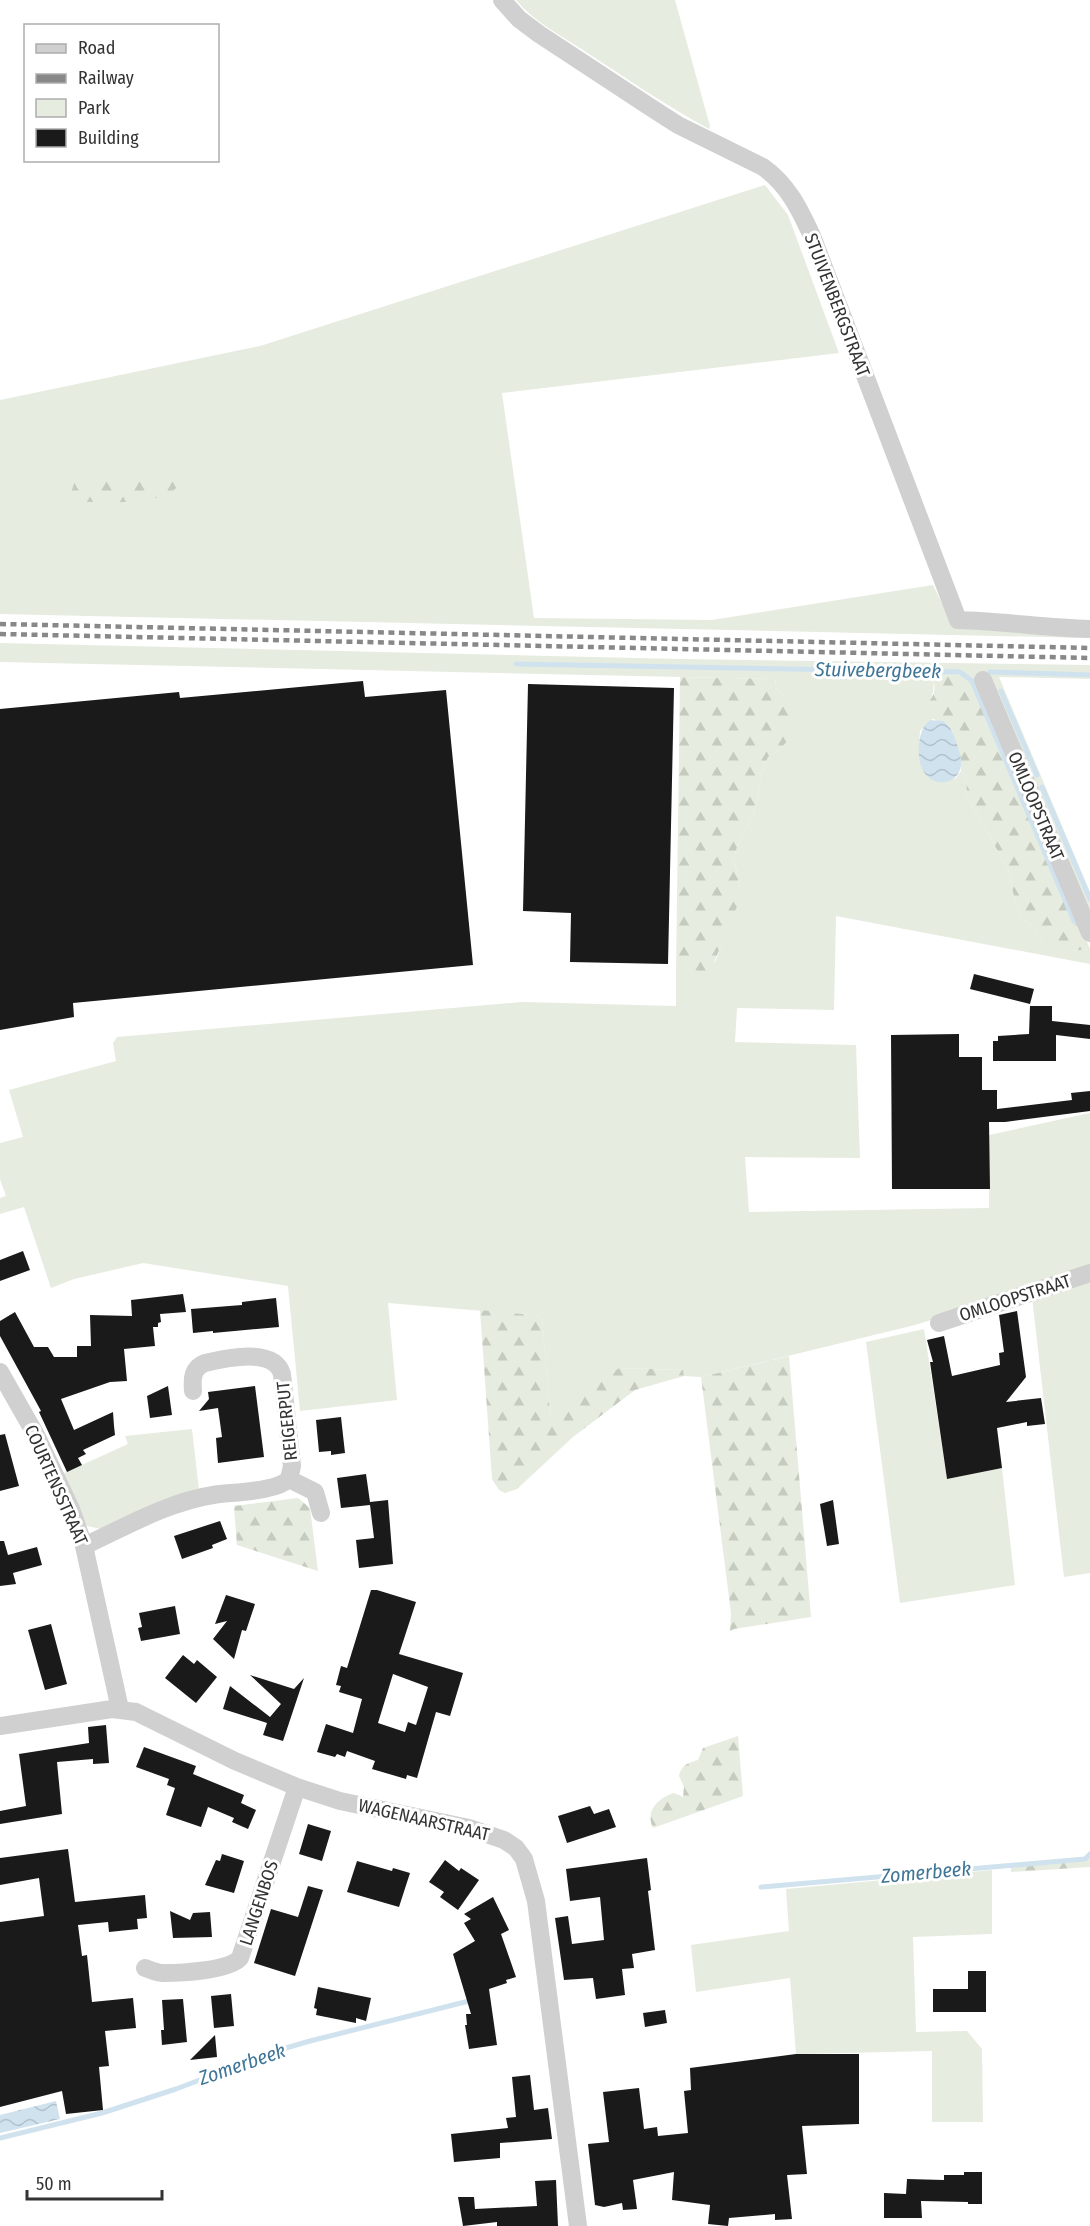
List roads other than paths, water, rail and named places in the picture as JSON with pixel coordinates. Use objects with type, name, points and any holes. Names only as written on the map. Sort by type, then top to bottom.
[{"type":"street","name":"STUIVENBERGSTRAAT","points":[[502,0],[519,19],[539,34],[678,125],[763,167],[775,176],[793,198],[812,236],[958,620],[1000,621],[1051,628],[1090,629]]},
{"type":"street","name":"OMLOOPSTRAAT","points":[[982,680],[1090,933]]},
{"type":"street","name":"OMLOOPSTRAAT","points":[[939,1323],[1090,1273]]},
{"type":"street","name":"REIGERPUT","points":[[84,1546],[184,1502],[213,1495],[277,1486],[289,1479],[292,1462],[282,1374],[277,1364],[259,1356],[205,1363],[198,1366],[194,1373],[193,1390]]},
{"type":"street","name":"COURTENSSTRAAT","points":[[0,1372],[37,1437],[71,1509],[84,1546],[120,1709]]},
{"type":"street","name":"REIGERPUT","points":[[289,1479],[315,1492],[321,1513]]},
{"type":"street","name":"WAGENAARSTRAAT","points":[[0,1726],[120,1709],[143,1714],[235,1761],[297,1787],[340,1801],[493,1834],[511,1843],[521,1853],[527,1866],[536,1901],[578,2226]]},
{"type":"street","name":"LANGENBOS","points":[[145,1968],[161,1973],[220,1968],[232,1965],[240,1958],[297,1787]]},
{"type":"water","points":[[930,720],[943,721],[950,727],[960,754],[960,770],[951,780],[945,782],[933,780],[927,776],[920,764],[920,739],[925,725]]},
{"type":"water","points":[[56,2101],[60,2119],[0,2133],[0,2115]]},
{"type":"waterway","name":"Stuivebergbeek","points":[[516,664],[960,672],[972,681],[1074,921],[1077,923]]},
{"type":"waterway","points":[[990,672],[1090,675]]},
{"type":"waterway","points":[[1001,691],[1037,775]]},
{"type":"waterway","points":[[1042,787],[1090,899]]},
{"type":"waterway","name":"Zomerbeek","points":[[761,1887],[1085,1859],[1090,1854]]},
{"type":"waterway","name":"Zomerbeek","points":[[0,2138],[102,2113],[176,2089],[279,2050],[473,2000]]},
{"type":"railway","points":[[0,624],[1090,648]]},
{"type":"railway","points":[[0,634],[1090,658]]}]
